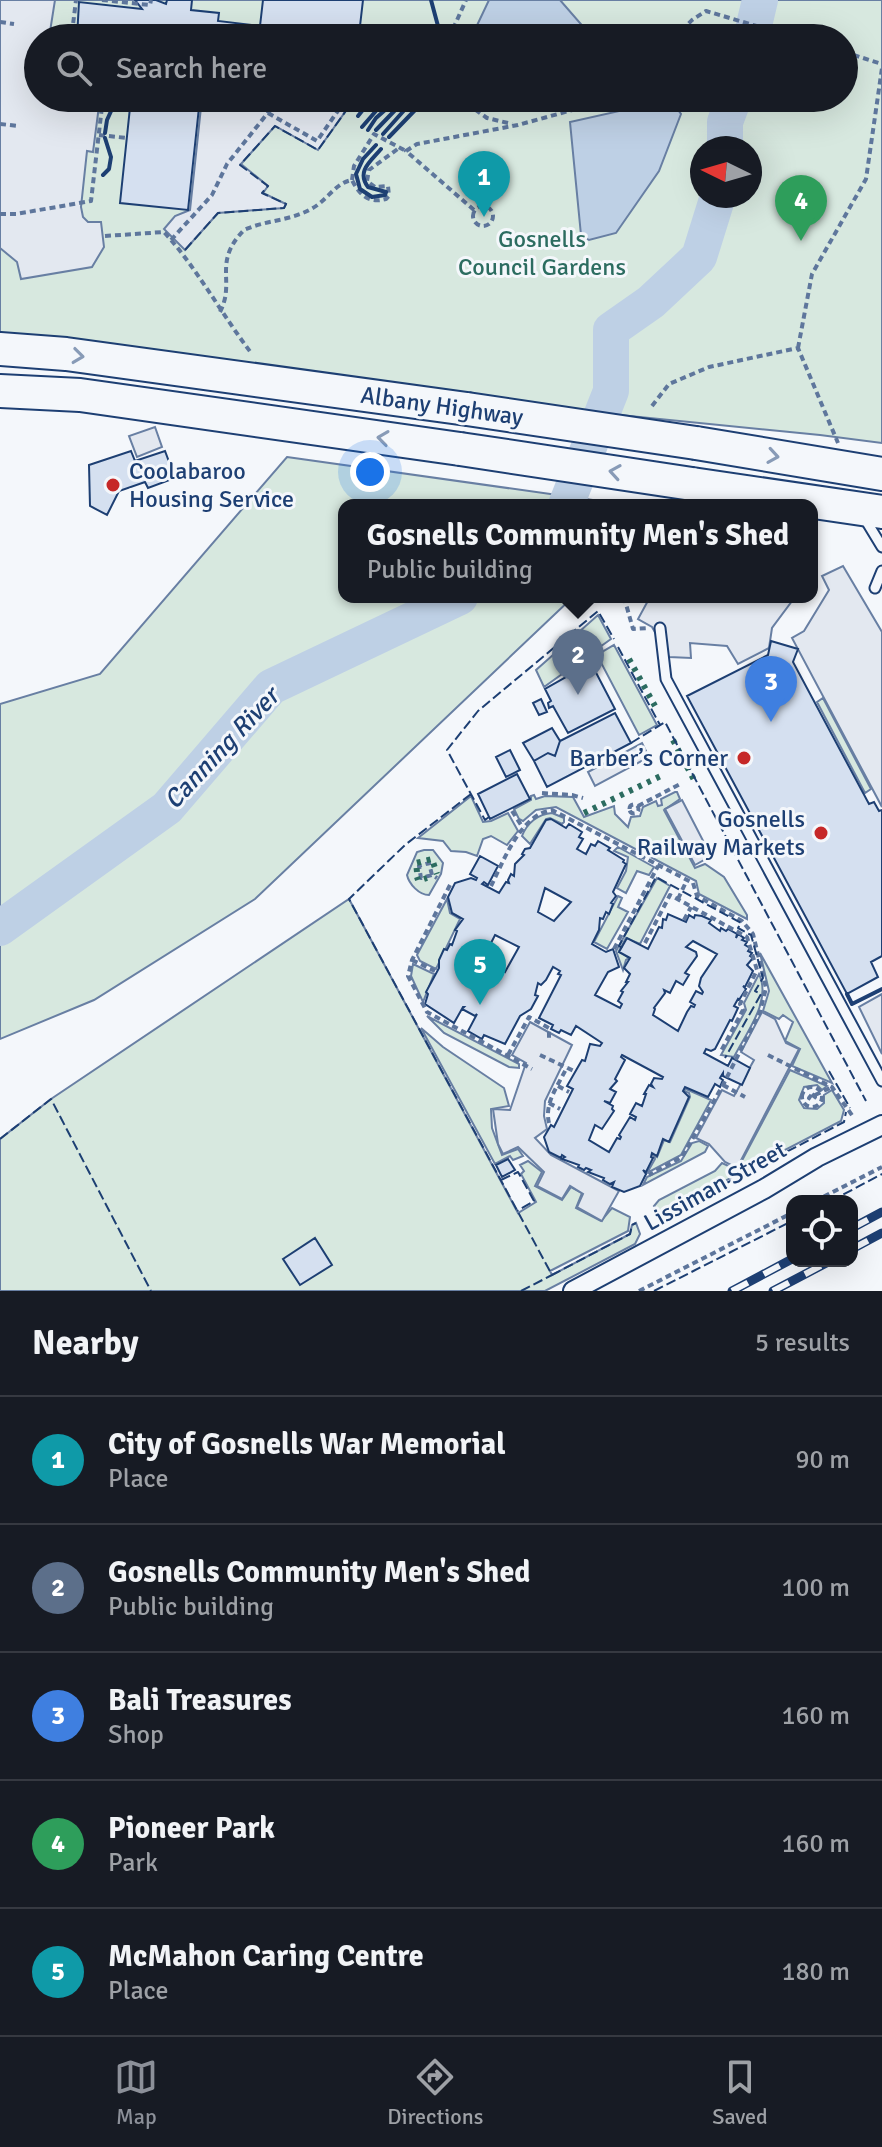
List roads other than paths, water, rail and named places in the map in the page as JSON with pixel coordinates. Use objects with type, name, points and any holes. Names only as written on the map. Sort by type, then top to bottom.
[{"type":"highway","name":"Albany Highway","points":[[0,349],[66,354],[467,409],[882,474]]},
{"type":"highway","points":[[0,376],[112,389],[159,406]]},
{"type":"highway","name":"Albany Highway","points":[[0,391],[80,395],[795,499]]},
{"type":"highway","name":"Albany Highway","points":[[818,502],[870,510]]},
{"type":"street","name":"Lissiman Street","points":[[573,1291],[764,1189],[817,1157],[882,1125]]},
{"type":"lane","points":[[870,510],[882,547]]},
{"type":"lane","points":[[875,588],[882,571]]},
{"type":"lane","points":[[660,628],[666,679],[882,1081]]},
{"type":"water","points":[[489,0],[560,0],[581,24],[478,24]]},
{"type":"water","points":[[615,112],[681,114],[659,171],[616,233],[589,240],[581,235],[570,122]]},
{"type":"waterway","name":"Canning River","points":[[754,24],[760,0]]},
{"type":"waterway","name":"Canning River","points":[[725,136],[729,112]]},
{"type":"waterway","name":"Canning River","points":[[568,499],[611,391],[611,330],[651,302],[699,257],[714,208]]},
{"type":"waterway","name":"Canning River","points":[[0,928],[167,808],[271,687],[447,603]]},
{"type":"railway","points":[[858,1225],[882,1212]]},
{"type":"railway","points":[[858,1246],[882,1233]]},
{"type":"railway","points":[[732,1291],[786,1262]]},
{"type":"railway","points":[[773,1291],[819,1267]]},
{"type":"place","name":"City of Gosnells War Memorial","points":[[484,217]]},
{"type":"place","name":"Pioneer Park","points":[[801,241]]},
{"type":"place","name":"Coolabaroo Housing Service","points":[[113,485]]},
{"type":"place","name":"Gosnells Community Men's Shed","points":[[578,695]]},
{"type":"place","name":"Bali Treasures","points":[[771,722]]},
{"type":"place","name":"Barber’s Corner","points":[[744,758]]},
{"type":"place","name":"Gosnells Railway Markets","points":[[821,833]]},
{"type":"place","name":"McMahon Caring Centre","points":[[480,1005]]},
{"type":"park label","name":"Gosnells Council Gardens","points":[[542,253]]}]
